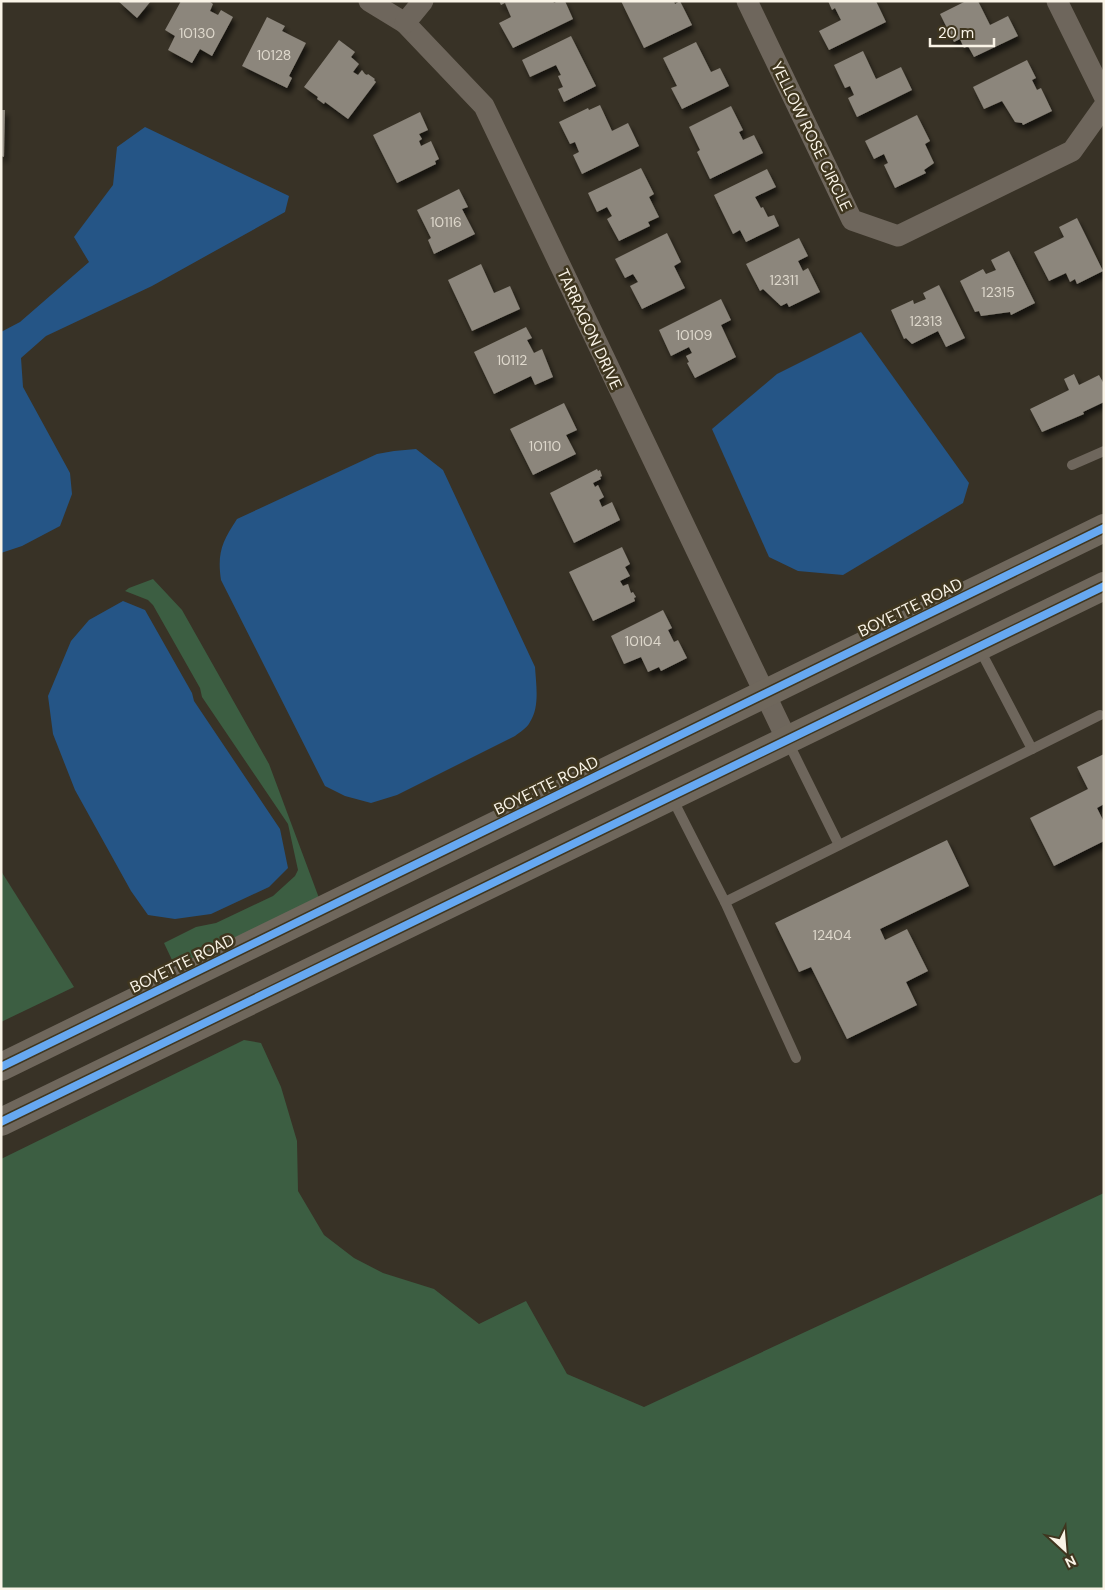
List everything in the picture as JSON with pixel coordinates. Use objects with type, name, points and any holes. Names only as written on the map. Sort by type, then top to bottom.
[{"type":"main road","name":"BOYETTE ROAD","points":[[1,1067],[1104,528]]},
{"type":"main road","points":[[1,1122],[1104,586]]},
{"type":"street","name":"TARRAGON DRIVE","points":[[369,1],[405,23],[484,106],[786,740]]},
{"type":"street","points":[[405,23],[423,1]]},
{"type":"street","name":"YELLOW ROSE CIRCLE","points":[[747,1],[852,220],[898,236],[1072,151],[1104,106]]},
{"type":"street","points":[[1057,1],[1104,96]]},
{"type":"lane","points":[[1072,465],[1104,452]]},
{"type":"lane","points":[[979,647],[1032,749]]},
{"type":"lane","points":[[725,902],[1100,716]]},
{"type":"lane","points":[[786,740],[839,844]]},
{"type":"lane","points":[[671,796],[725,902],[796,1058]]},
{"type":"green space","points":[[153,579],[182,610],[269,764],[319,898],[183,964],[172,960],[164,943],[196,927],[216,923],[273,896],[295,876],[298,870],[288,824],[202,697],[200,688],[153,605],[148,600],[125,591]]},
{"type":"green space","points":[[1,871],[74,987],[1,1022]]},
{"type":"green space","points":[[244,1040],[261,1043],[281,1087],[297,1141],[298,1191],[324,1235],[354,1258],[383,1273],[434,1289],[479,1324],[526,1301],[567,1374],[644,1407],[1104,1193],[1104,1589],[1,1589],[1,1159]]},
{"type":"water","points":[[145,127],[289,196],[285,212],[152,286],[46,336],[21,358],[23,387],[70,473],[72,494],[60,526],[22,546],[1,553],[1,332],[20,322],[89,262],[74,237],[113,185],[117,147]]},
{"type":"water","points":[[861,332],[969,483],[963,503],[843,575],[798,571],[769,557],[712,429],[777,374]]},
{"type":"water","points":[[416,449],[443,470],[535,667],[536,702],[529,724],[515,736],[397,795],[371,803],[345,796],[325,786],[221,580],[220,555],[224,541],[237,519],[377,454]]},
{"type":"water","points":[[123,601],[145,610],[192,693],[194,701],[280,829],[288,868],[269,887],[211,914],[175,919],[148,915],[131,891],[75,790],[53,734],[48,696],[71,641],[89,620]]},
{"type":"building","points":[[118,1],[151,1],[137,18]]},
{"type":"building","points":[[181,1],[209,1],[213,4],[210,11],[218,15],[221,10],[233,17],[212,56],[200,49],[192,63],[168,50],[175,36],[165,30]]},
{"type":"building","points":[[499,1],[553,1],[554,3],[565,1],[573,19],[513,48],[499,23],[511,17],[505,3],[501,5]]},
{"type":"building","points":[[621,1],[674,1],[675,4],[680,1],[692,25],[644,48]]},
{"type":"building","points":[[828,1],[876,1],[886,22],[829,50],[819,31],[841,20],[835,8],[832,10]]},
{"type":"building","points":[[966,1],[978,1],[990,25],[1008,16],[1018,36],[974,57],[968,46],[964,48],[960,39],[954,42],[940,14]]},
{"type":"building","points":[[267,17],[285,26],[282,31],[306,43],[289,76],[292,78],[287,88],[242,66]]},
{"type":"building","points":[[571,36],[596,86],[564,102],[558,89],[563,87],[558,76],[561,75],[556,65],[530,77],[522,60]]},
{"type":"building","points":[[339,40],[355,52],[351,57],[359,64],[353,72],[358,75],[362,70],[365,74],[375,79],[376,82],[348,119],[325,102],[324,104],[317,99],[318,97],[304,87]]},
{"type":"building","points":[[696,42],[711,72],[720,68],[729,86],[682,109],[671,88],[677,86],[663,58]]},
{"type":"building","points":[[863,51],[876,79],[901,67],[912,90],[857,117],[848,98],[854,95],[850,86],[845,88],[834,65]]},
{"type":"building","points":[[1027,60],[1036,78],[1032,80],[1037,90],[1041,88],[1052,111],[1023,125],[1022,123],[1015,122],[1002,101],[984,109],[973,87]]},
{"type":"building","points":[[600,105],[612,131],[628,123],[639,146],[582,174],[573,155],[579,152],[575,142],[570,144],[559,122],[588,108],[589,110]]},
{"type":"building","points":[[731,106],[743,130],[739,132],[743,140],[754,135],[763,153],[710,179],[697,152],[700,150],[689,127]]},
{"type":"building","points":[[1,110],[5,110],[4,157],[1,156]]},
{"type":"building","points":[[420,112],[428,130],[419,134],[422,139],[419,141],[421,146],[431,141],[439,159],[435,161],[436,164],[397,183],[373,135]]},
{"type":"building","points":[[917,115],[930,141],[925,144],[934,163],[924,170],[926,173],[895,188],[884,165],[888,163],[884,154],[874,159],[865,141]]},
{"type":"building","points":[[641,168],[654,194],[649,197],[659,217],[648,222],[650,226],[619,241],[607,219],[612,216],[607,207],[597,212],[588,193]]},
{"type":"building","points":[[767,169],[776,187],[755,197],[768,217],[774,215],[779,226],[746,242],[740,230],[733,234],[714,195]]},
{"type":"building","points":[[459,189],[468,207],[462,209],[475,234],[434,254],[428,240],[431,238],[417,210]]},
{"type":"building","points":[[1077,218],[1103,271],[1077,284],[1075,279],[1070,282],[1066,273],[1049,281],[1034,252],[1064,237],[1059,227]]},
{"type":"building","points":[[667,233],[681,262],[674,266],[685,288],[642,309],[630,286],[638,282],[633,274],[625,278],[615,259]]},
{"type":"building","points":[[799,238],[808,256],[798,261],[803,271],[808,268],[820,292],[789,307],[787,303],[781,306],[763,289],[760,291],[746,264]]},
{"type":"building","points":[[1009,251],[1035,303],[1011,315],[1010,312],[981,316],[979,311],[975,312],[960,281],[983,269],[986,274],[996,270],[991,260]]},
{"type":"building","points":[[481,264],[494,293],[510,286],[520,309],[472,331],[448,280]]},
{"type":"building","points":[[939,285],[965,338],[946,347],[938,331],[912,344],[906,338],[904,339],[891,310],[913,300],[914,304],[926,299],[923,293]]},
{"type":"building","points":[[721,299],[731,320],[721,325],[736,357],[695,378],[687,363],[689,362],[686,356],[692,353],[689,347],[671,356],[659,330]]},
{"type":"building","points":[[526,327],[532,338],[527,340],[534,353],[542,349],[553,377],[535,385],[531,376],[494,394],[474,352]]},
{"type":"building","points":[[1074,374],[1079,385],[1099,375],[1104,384],[1104,402],[1083,412],[1084,414],[1042,432],[1030,409],[1069,390],[1064,379]]},
{"type":"building","points":[[564,403],[577,430],[566,435],[576,454],[533,475],[510,429]]},
{"type":"building","points":[[597,469],[598,471],[600,470],[602,476],[600,477],[601,479],[593,483],[595,487],[598,485],[604,497],[599,500],[602,507],[612,502],[620,520],[574,543],[550,493]]},
{"type":"building","points":[[622,547],[630,564],[625,567],[630,576],[620,581],[623,586],[628,584],[631,593],[633,592],[636,597],[634,598],[635,601],[593,621],[569,572]]},
{"type":"building","points":[[663,610],[672,628],[668,630],[674,642],[678,640],[687,658],[661,671],[659,667],[648,672],[641,657],[624,664],[611,636]]},
{"type":"building","points":[[1104,754],[1104,804],[1097,808],[1104,822],[1104,841],[1054,866],[1030,818],[1088,789],[1077,767]]},
{"type":"building","points":[[947,840],[969,886],[880,929],[885,940],[907,929],[928,971],[906,982],[917,1005],[847,1039],[811,967],[799,972],[775,923]]},
{"type":"cycle path","points":[[1,1067],[1104,528]]},
{"type":"cycle path","points":[[1,1122],[1104,586]]}]
